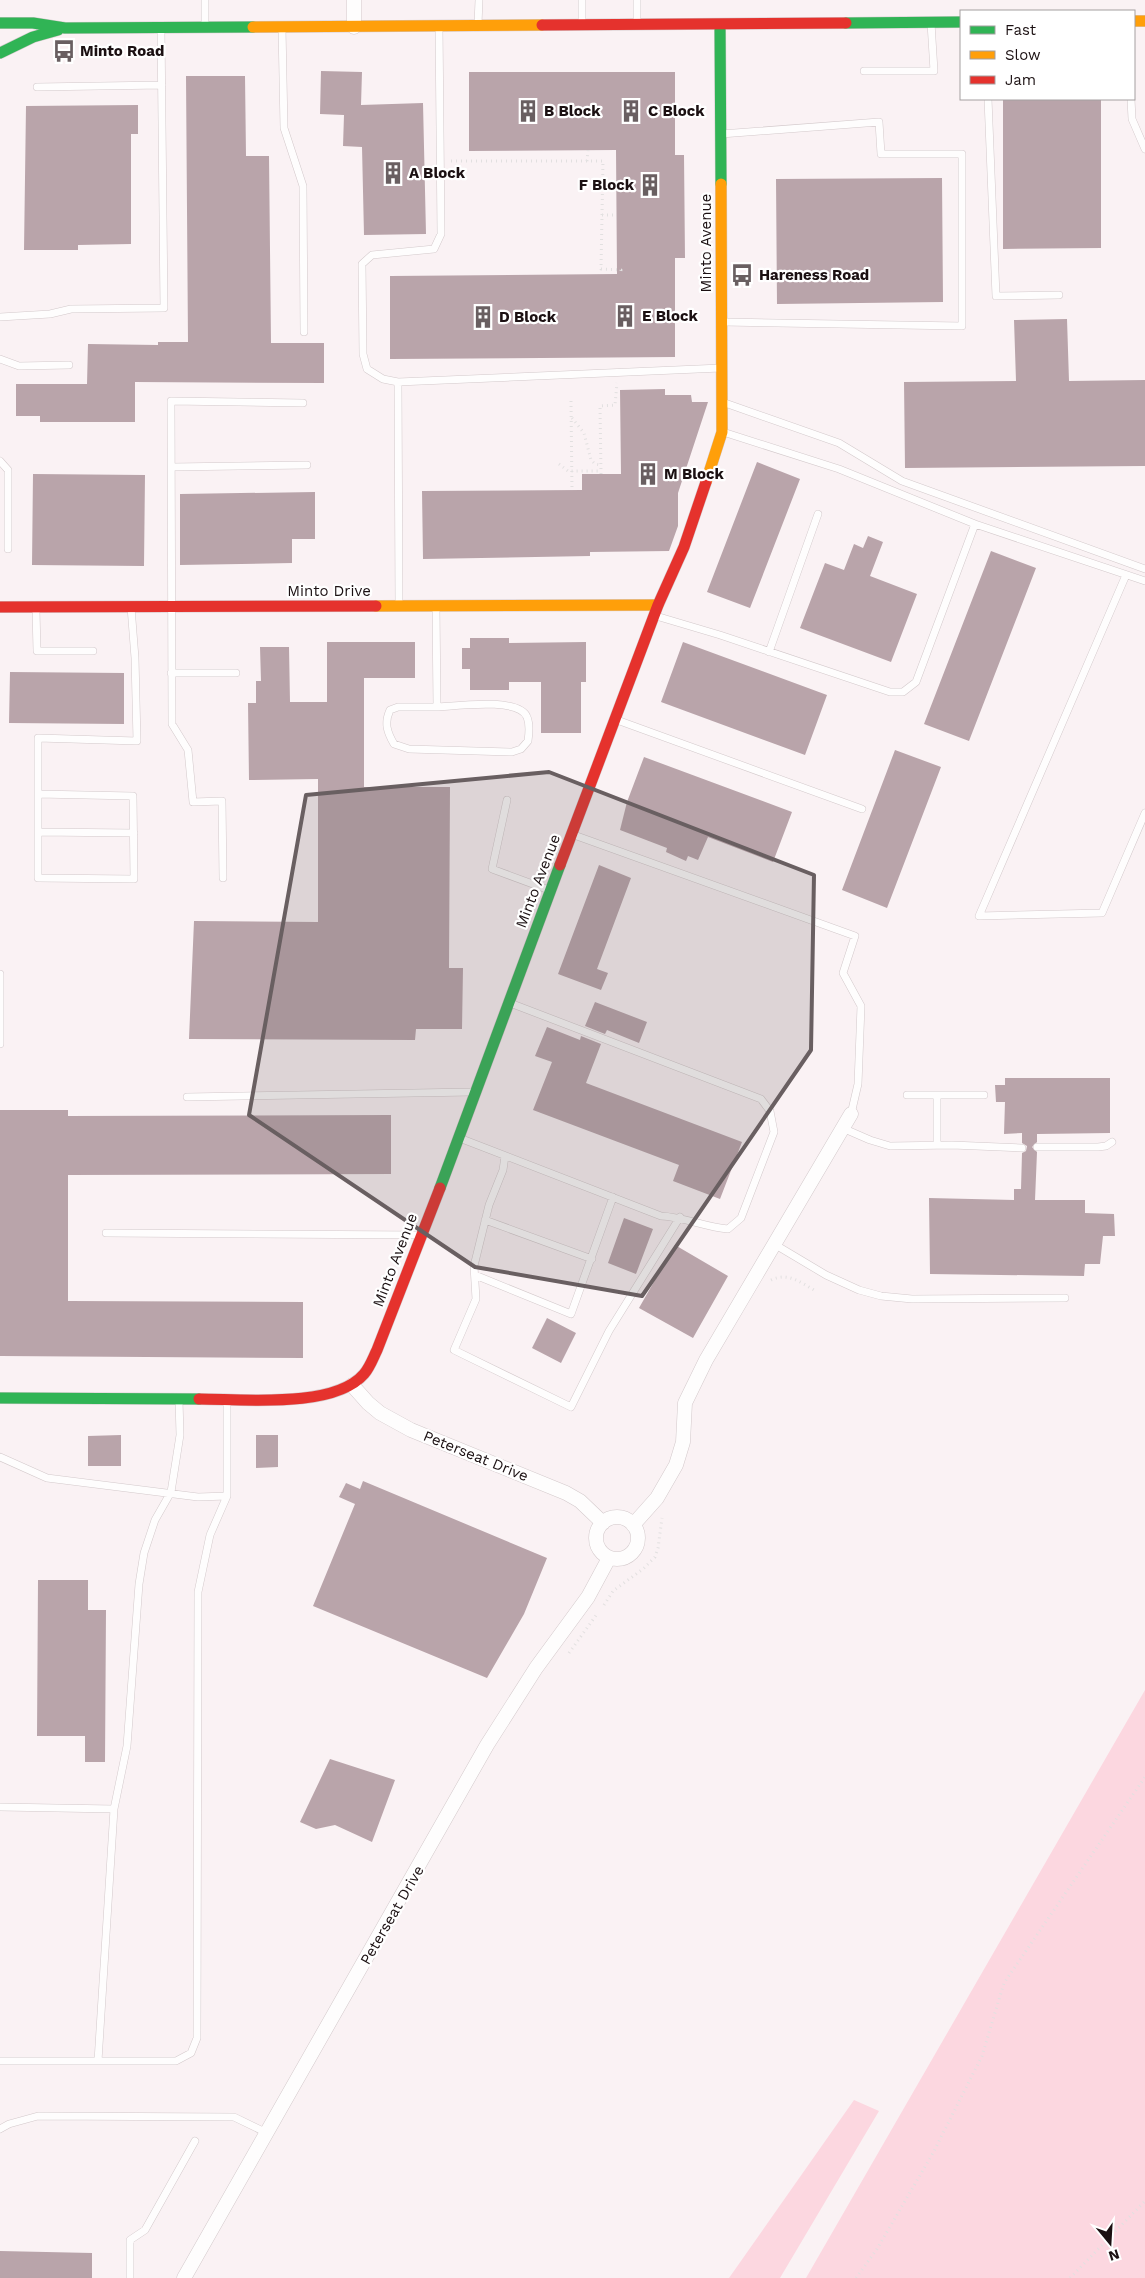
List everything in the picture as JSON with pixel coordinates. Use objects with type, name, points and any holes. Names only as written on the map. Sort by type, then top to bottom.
[{"type":"street","points":[[354,0],[354,27]]},
{"type":"street","points":[[0,22],[33,23],[65,28],[354,27],[582,23],[720,25],[960,22]]},
{"type":"street","name":"Minto Avenue","points":[[0,1398],[295,1399],[323,1397],[352,1384],[364,1373],[377,1350],[420,1235],[460,1138],[475,1092],[656,610],[684,547],[722,432],[720,25]]},
{"type":"street","points":[[0,53],[33,37],[65,28]]},
{"type":"street","name":"Minto Drive","points":[[0,607],[436,606],[656,610]]},
{"type":"street","points":[[633,1525],[657,1498],[676,1465],[683,1442],[685,1403],[706,1360],[847,1120]]},
{"type":"street","name":"Peterseat Drive","points":[[352,1384],[368,1403],[395,1422],[566,1493],[580,1502],[603,1523]]},
{"type":"street","points":[[622,1518],[633,1525],[638,1538],[634,1551],[623,1558],[609,1558],[603,1554],[596,1542],[599,1528],[603,1523],[608,1519],[622,1518]]},
{"type":"street","name":"Peterseat Drive","points":[[184,2278],[487,1745],[536,1668],[588,1597],[609,1558]]},
{"type":"lane","points":[[205,0],[205,27]]},
{"type":"lane","points":[[478,25],[479,0]]},
{"type":"lane","points":[[582,0],[582,23]]},
{"type":"lane","points":[[636,0],[637,24]]},
{"type":"lane","points":[[864,70],[934,71],[932,23]]},
{"type":"lane","points":[[439,26],[441,234],[434,250],[372,255],[362,264],[363,354],[367,369],[383,379],[398,382],[722,368]]},
{"type":"lane","points":[[0,317],[50,314],[71,309],[164,308],[161,27]]},
{"type":"lane","points":[[282,27],[284,128],[303,186],[304,332]]},
{"type":"lane","points":[[37,87],[162,85]]},
{"type":"lane","points":[[988,100],[996,296],[1059,295]]},
{"type":"lane","points":[[1131,100],[1132,119],[1145,148]]},
{"type":"lane","points":[[721,134],[879,122],[880,154],[962,154],[962,326],[722,322]]},
{"type":"lane","points":[[0,359],[19,366],[69,366]]},
{"type":"lane","points":[[398,382],[399,606]]},
{"type":"lane","points":[[223,878],[222,801],[193,802],[188,750],[172,724],[171,401],[303,403]]},
{"type":"lane","points":[[722,402],[839,443],[902,481],[1145,569]]},
{"type":"lane","points":[[722,432],[839,470],[975,524],[1145,581]]},
{"type":"lane","points":[[0,461],[8,470],[8,549]]},
{"type":"lane","points":[[172,467],[307,465]]},
{"type":"lane","points":[[769,652],[818,514]]},
{"type":"lane","points":[[656,610],[769,652],[890,692],[903,692],[916,682],[975,524]]},
{"type":"lane","points":[[1126,575],[979,916],[1102,913],[1145,813]]},
{"type":"lane","points":[[436,606],[437,706]]},
{"type":"lane","points":[[36,607],[37,651],[93,651]]},
{"type":"lane","points":[[38,794],[133,796],[134,879],[38,878],[38,794],[38,738],[137,741],[135,658],[131,607]]},
{"type":"lane","points":[[171,673],[236,673]]},
{"type":"lane","points":[[506,704],[522,710],[527,717],[528,741],[521,750],[512,752],[409,749],[394,744],[386,724],[390,710],[398,706],[437,706],[506,704]]},
{"type":"lane","points":[[614,720],[862,809]]},
{"type":"lane","points":[[507,800],[492,869],[550,890]]},
{"type":"lane","points":[[38,832],[134,833]]},
{"type":"lane","points":[[572,834],[854,936],[843,973],[861,1006],[858,1084],[847,1120],[847,1130],[879,1144],[1022,1148]]},
{"type":"lane","points":[[0,974],[0,1044]]},
{"type":"lane","points":[[460,1138],[661,1216],[680,1217],[712,1228],[728,1228],[741,1218],[774,1132],[770,1111],[761,1099],[509,1003]]},
{"type":"lane","points":[[187,1097],[475,1092]]},
{"type":"lane","points":[[907,1095],[984,1095]]},
{"type":"lane","points":[[936,1145],[937,1095]]},
{"type":"lane","points":[[1037,1147],[1098,1147],[1106,1146],[1112,1142]]},
{"type":"lane","points":[[505,1156],[503,1170],[485,1220],[474,1266],[476,1299],[454,1350],[571,1407],[609,1331],[680,1217]]},
{"type":"lane","points":[[475,1275],[571,1314],[613,1198]]},
{"type":"lane","points":[[485,1220],[592,1259]]},
{"type":"lane","points":[[106,1233],[420,1235]]},
{"type":"lane","points":[[774,1244],[826,1275],[859,1290],[881,1296],[912,1299],[1065,1298]]},
{"type":"lane","points":[[98,2061],[114,1809],[127,1746],[139,1584],[144,1553],[155,1520],[171,1492],[180,1435],[179,1399]]},
{"type":"lane","points":[[0,2061],[176,2061],[191,2053],[197,2038],[198,1592],[210,1535],[227,1496],[227,1399]]},
{"type":"lane","points":[[0,1457],[47,1478],[171,1492],[198,1497],[227,1496]]},
{"type":"lane","points":[[0,1807],[114,1809]]},
{"type":"lane","points":[[0,2129],[9,2124],[38,2116],[234,2117],[251,2123],[268,2133]]},
{"type":"lane","points":[[130,2278],[130,2240],[145,2230],[195,2141]]},
{"type":"path","points":[[587,161],[588,150]]},
{"type":"path","points":[[440,161],[603,161],[601,269],[621,270],[620,274]]},
{"type":"path","points":[[602,215],[616,215]]},
{"type":"path","points":[[559,464],[568,471],[601,473],[600,406],[615,405],[618,371]]},
{"type":"path","points":[[571,401],[572,490]]},
{"type":"path","points":[[571,418],[584,433],[591,460],[595,464],[601,465]]},
{"type":"path","points":[[856,2278],[877,2249],[932,2153],[982,2056],[1004,1983],[1145,1778]]},
{"type":"path","points":[[1070,2278],[1145,2201]]},
{"type":"highlighted area","points":[[549,772],[814,875],[811,1050],[642,1296],[475,1267],[249,1115],[306,795]]},
{"type":"shaded area","points":[[1145,1690],[1145,2278],[806,2278]]},
{"type":"shaded area","points":[[854,2100],[879,2111],[780,2278],[729,2278]]},
{"type":"building","name":"A Block","points":[[321,71],[362,72],[361,105],[423,103],[426,234],[364,235],[362,147],[343,146],[344,115],[320,114]]},
{"type":"building","points":[[469,72],[675,72],[675,155],[684,155],[685,258],[675,258],[675,357],[390,359],[390,276],[617,274],[616,150],[469,151]]},
{"type":"building","points":[[186,76],[245,76],[246,156],[269,156],[271,343],[324,343],[324,383],[135,382],[135,422],[40,422],[40,416],[16,416],[16,384],[87,384],[88,344],[158,345],[158,342],[188,342]]},
{"type":"building","points":[[1003,100],[1101,100],[1101,248],[1003,249]]},
{"type":"building","points":[[138,105],[138,134],[131,134],[131,244],[78,245],[78,250],[24,250],[26,106]]},
{"type":"building","points":[[942,178],[943,302],[777,304],[776,179]]},
{"type":"building","points":[[1067,319],[1069,381],[1145,380],[1145,466],[905,468],[904,382],[1016,381],[1014,320]]},
{"type":"building","name":"M Block","points":[[665,389],[665,395],[691,395],[692,402],[708,402],[678,493],[678,526],[669,551],[590,552],[590,556],[423,559],[422,491],[582,490],[582,474],[621,474],[620,390]]},
{"type":"building","points":[[757,462],[800,479],[750,608],[707,592]]},
{"type":"building","points":[[33,474],[145,475],[144,566],[32,565]]},
{"type":"building","points":[[315,492],[315,539],[292,539],[292,563],[180,565],[180,494]]},
{"type":"building","points":[[868,536],[883,542],[870,576],[917,594],[891,662],[800,628],[825,563],[844,570],[854,544],[863,548]]},
{"type":"building","points":[[991,551],[1036,568],[969,741],[924,724]]},
{"type":"building","points":[[470,638],[509,638],[509,643],[586,642],[586,682],[581,682],[581,733],[541,733],[541,682],[509,682],[509,690],[470,690],[470,669],[462,669],[462,648],[470,648]]},
{"type":"building","points":[[327,642],[415,642],[415,678],[364,678],[364,787],[450,787],[449,968],[463,968],[462,1029],[416,1029],[415,1040],[189,1039],[194,921],[318,922],[318,779],[249,780],[248,703],[256,703],[256,681],[261,681],[260,647],[289,647],[290,702],[327,702]]},
{"type":"building","points":[[683,642],[827,695],[805,755],[661,702]]},
{"type":"building","points":[[10,672],[124,673],[124,724],[9,723]]},
{"type":"building","points":[[895,750],[941,767],[887,908],[842,890]]},
{"type":"building","points":[[644,757],[792,812],[773,862],[708,837],[698,860],[688,856],[686,861],[666,852],[667,848],[620,830],[627,802]]},
{"type":"building","points":[[599,865],[631,878],[597,969],[608,973],[601,990],[558,974]]},
{"type":"building","points":[[595,1002],[647,1022],[639,1043],[607,1030],[605,1034],[585,1026]]},
{"type":"building","points":[[547,1027],[580,1040],[581,1036],[601,1044],[586,1083],[742,1142],[720,1199],[673,1181],[679,1165],[533,1110],[552,1062],[535,1056]]},
{"type":"building","points":[[1005,1078],[1110,1078],[1110,1133],[1037,1134],[1037,1142],[1032,1147],[1037,1152],[1035,1200],[1085,1200],[1085,1213],[1114,1214],[1115,1236],[1103,1236],[1100,1264],[1085,1264],[1084,1276],[930,1274],[929,1198],[1014,1200],[1014,1189],[1021,1189],[1022,1153],[1026,1151],[1027,1146],[1022,1143],[1022,1133],[1004,1134],[1005,1102],[996,1102],[995,1085],[1005,1085]]},
{"type":"building","points":[[0,1110],[68,1110],[68,1116],[391,1115],[391,1174],[68,1175],[68,1301],[303,1302],[303,1358],[0,1356]]},
{"type":"building","points":[[624,1218],[653,1229],[636,1274],[608,1263]]},
{"type":"building","points":[[675,1245],[728,1276],[693,1338],[639,1308]]},
{"type":"building","points":[[547,1318],[576,1333],[561,1363],[532,1348]]},
{"type":"building","points":[[121,1435],[121,1466],[88,1466],[88,1436]]},
{"type":"building","points":[[256,1435],[278,1435],[278,1467],[256,1468]]},
{"type":"building","points":[[363,1481],[547,1558],[524,1614],[487,1678],[313,1606],[355,1504],[339,1497],[346,1483],[360,1489]]},
{"type":"building","points":[[38,1580],[88,1580],[88,1610],[106,1610],[105,1762],[85,1762],[85,1736],[37,1736]]},
{"type":"building","points":[[330,1759],[395,1780],[372,1842],[335,1825],[316,1829],[300,1822]]},
{"type":"building","points":[[0,2251],[92,2253],[92,2278],[0,2278]]},
{"type":"traffic: fast","points":[[846,23],[960,22]]},
{"type":"traffic: fast","points":[[0,23],[33,23],[65,28],[253,27]]},
{"type":"traffic: fast","points":[[720,25],[721,184]]},
{"type":"traffic: fast","points":[[0,53],[33,37],[58,30]]},
{"type":"traffic: fast","points":[[440,1188],[560,865]]},
{"type":"traffic: fast","points":[[0,1398],[199,1399]]},
{"type":"traffic: slow","points":[[1135,21],[1145,21]]},
{"type":"traffic: slow","points":[[253,27],[542,25]]},
{"type":"traffic: slow","points":[[706,482],[722,432],[721,184]]},
{"type":"traffic: slow","points":[[376,606],[658,605]]},
{"type":"traffic: jam","points":[[542,25],[846,23]]},
{"type":"traffic: jam","points":[[560,865],[658,605],[684,547],[706,482]]},
{"type":"traffic: jam","points":[[0,607],[376,606]]},
{"type":"traffic: jam","points":[[199,1399],[286,1400],[310,1397],[332,1393],[350,1385],[364,1374],[377,1350],[440,1188]]},
{"type":"place","name":"Minto Road","points":[[64,51]]},
{"type":"place","name":"B Block","points":[[528,111]]},
{"type":"place","name":"C Block","points":[[631,111]]},
{"type":"place","name":"A Block","points":[[393,173]]},
{"type":"place","name":"F Block","points":[[650,185]]},
{"type":"place","name":"Hareness Road","points":[[742,275]]},
{"type":"place","name":"E Block","points":[[625,316]]},
{"type":"place","name":"D Block","points":[[483,317]]},
{"type":"place","name":"M Block","points":[[648,474]]}]
